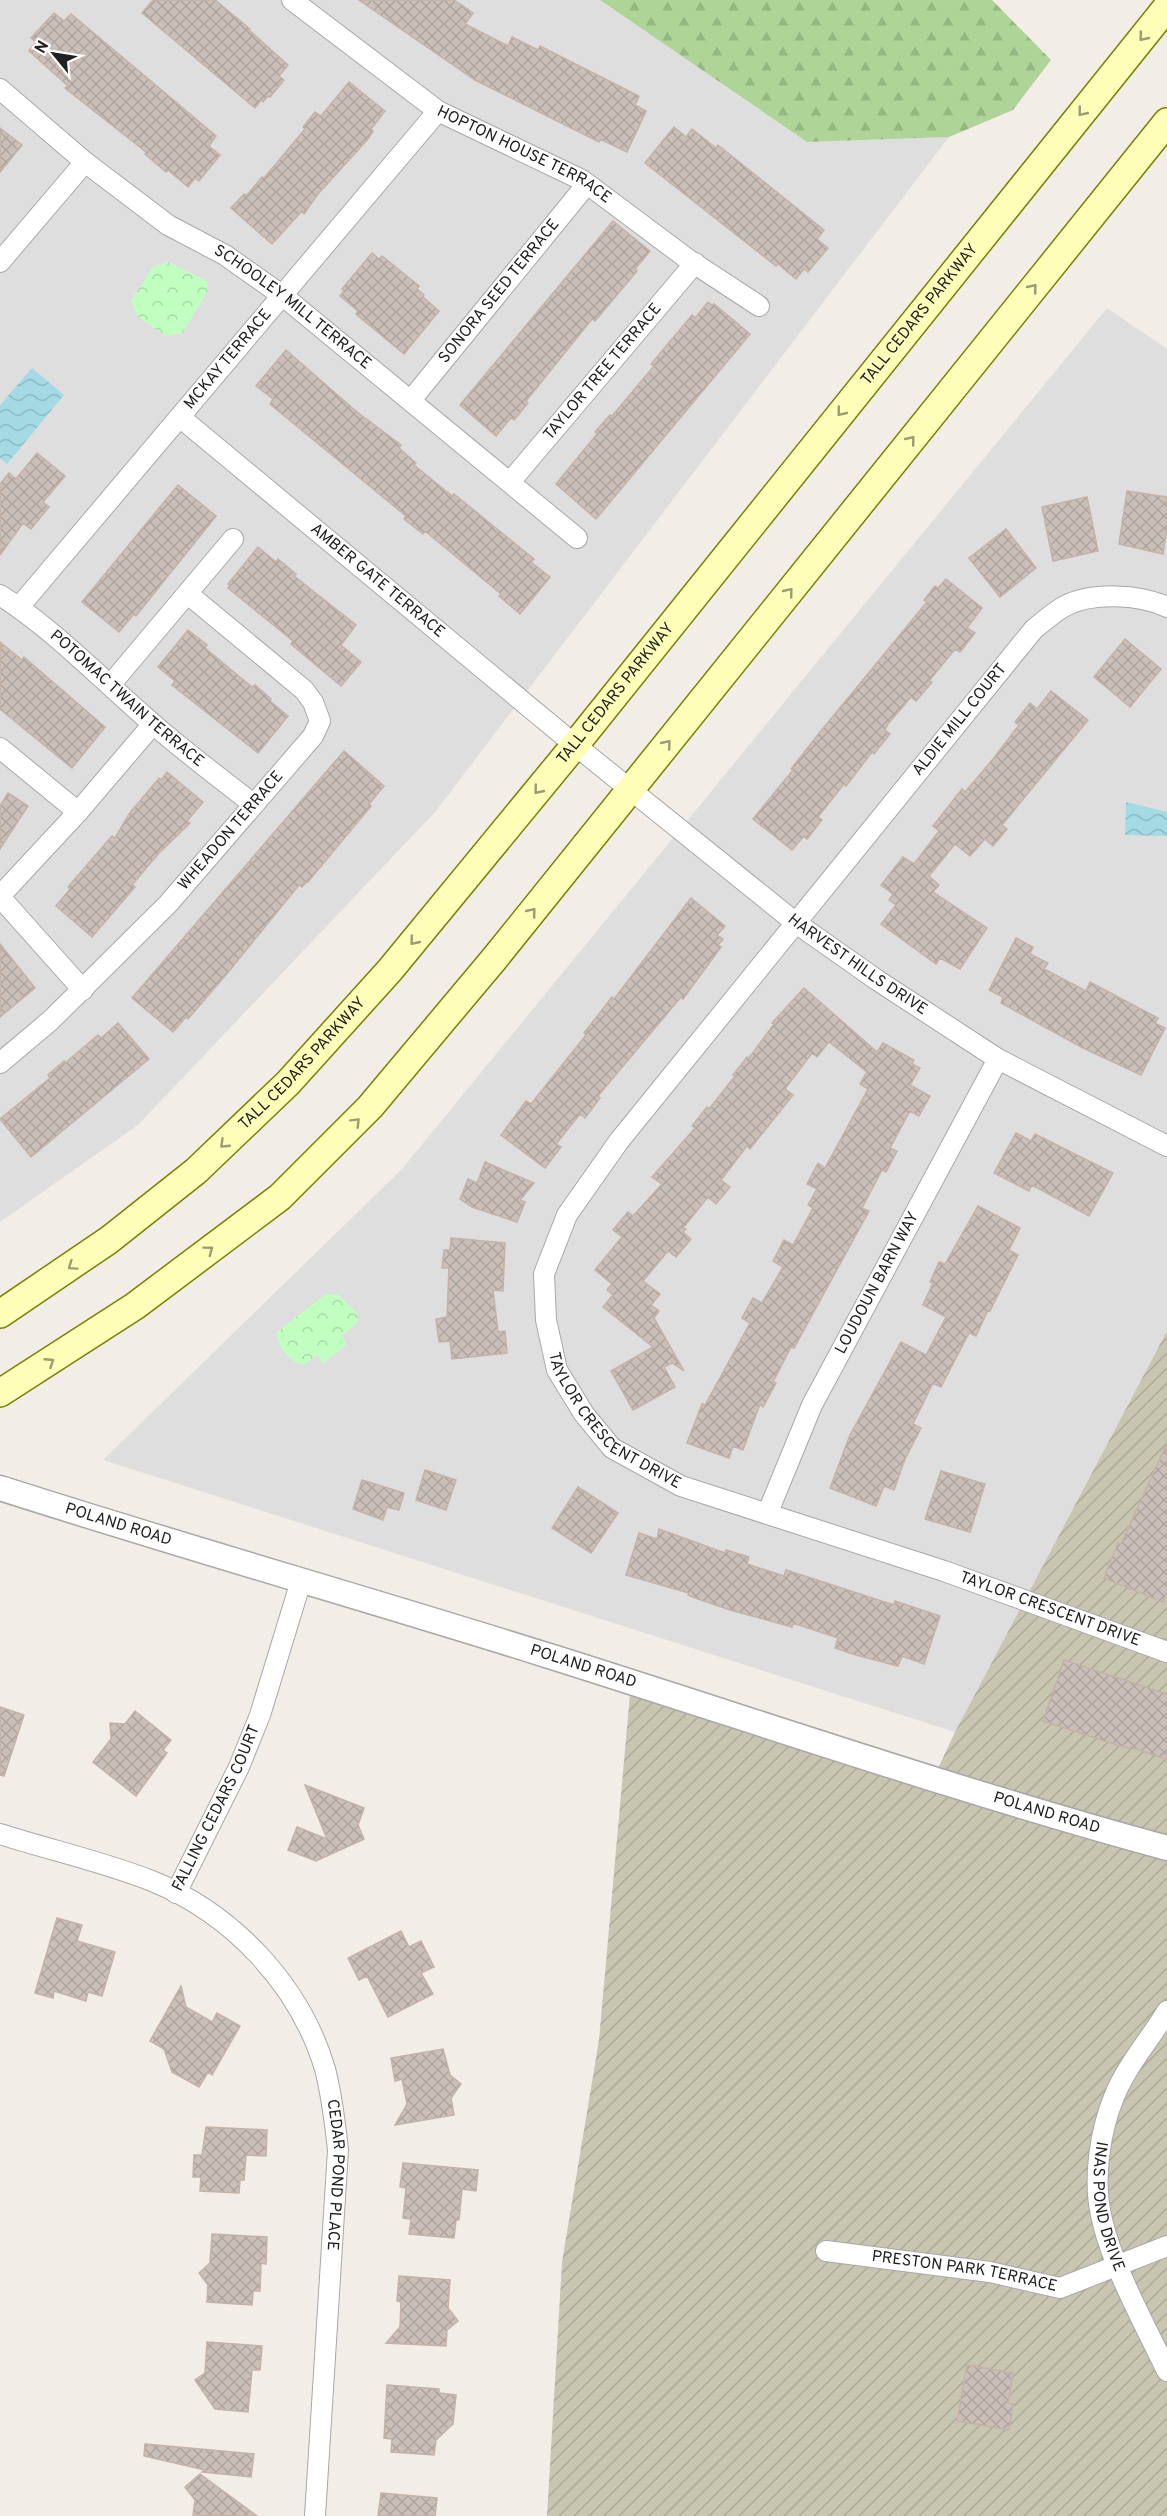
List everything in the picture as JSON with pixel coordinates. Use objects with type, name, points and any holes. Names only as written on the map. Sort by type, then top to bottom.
[{"type":"main road","name":"TALL CEDARS PARKWAY","points":[[0,1314],[109,1240],[187,1178],[288,1083],[390,970],[575,745],[1167,7]]},
{"type":"main road","points":[[0,1393],[135,1306],[280,1197],[370,1107],[631,790],[1167,122]]},
{"type":"street","name":"HOPTON HOUSE TERRACE","points":[[292,0],[438,111],[587,184],[695,263],[759,306]]},
{"type":"street","name":"SCHOOLEY MILL TERRACE","points":[[0,89],[84,162],[168,225],[225,255],[283,296],[578,538]]},
{"type":"street","name":"MCKAY TERRACE","points":[[19,607],[438,111]]},
{"type":"street","points":[[0,262],[84,162]]},
{"type":"street","name":"SONORA SEED TERRACE","points":[[411,400],[587,184]]},
{"type":"street","name":"TAYLOR TREE TERRACE","points":[[510,482],[695,263]]},
{"type":"street","name":"AMBER GATE TERRACE","points":[[181,418],[575,745]]},
{"type":"street","points":[[111,684],[233,539]]},
{"type":"street","name":"WHEADON TERRACE","points":[[0,1063],[83,990],[168,904],[313,736],[320,721],[313,702],[304,690],[188,594]]},
{"type":"street","name":"POTOMAC TWAIN TERRACE","points":[[0,595],[19,607],[111,684],[153,724],[253,804]]},
{"type":"street","name":"ALDIE MILL COURT","points":[[796,923],[1034,629],[1066,606],[1107,596],[1154,601],[1167,606]]},
{"type":"street","points":[[83,990],[0,896],[78,812],[153,724]]},
{"type":"street","name":"HARVEST HILLS DRIVE","points":[[575,745],[796,923],[877,980],[998,1059],[1167,1146]]},
{"type":"street","points":[[0,748],[78,812]]},
{"type":"street","name":"TAYLOR CRESCENT DRIVE","points":[[796,923],[619,1141],[567,1215],[544,1274],[546,1320],[556,1370],[584,1414],[612,1448],[681,1486],[768,1512],[944,1571],[1167,1652]]},
{"type":"street","name":"LOUDOUN BARN WAY","points":[[768,1512],[812,1405],[998,1059]]},
{"type":"street","name":"POLAND ROAD","points":[[0,1488],[148,1536],[415,1614],[967,1790],[1167,1848]]},
{"type":"street","name":"FALLING CEDARS COURT","points":[[0,1834],[151,1881],[176,1893],[239,1767],[260,1715],[301,1581]]},
{"type":"street","name":"CEDAR POND PLACE","points":[[176,1893],[202,1907],[235,1932],[264,1961],[289,1994],[309,2030],[324,2068],[334,2109],[338,2150],[315,2516]]},
{"type":"street","name":"INAS POND DRIVE","points":[[1167,2011],[1128,2069],[1114,2096],[1101,2151],[1099,2187],[1100,2213],[1119,2265],[1167,2371]]},
{"type":"street","name":"PRESTON PARK TERRACE","points":[[825,2251],[990,2272],[1060,2288],[1167,2246]]},
{"type":"shaded area","points":[[0,0],[600,0],[807,142],[949,137],[435,812],[138,1125],[0,1222]]},
{"type":"shaded area","points":[[1107,308],[1167,349],[1167,1331],[955,1732],[103,1460],[402,1169]]},
{"type":"shaded area","points":[[1167,1331],[1167,2516],[547,2516],[562,2262],[599,2040],[631,1683],[933,1779],[955,1732]]},
{"type":"green space","points":[[600,0],[992,0],[1051,60],[1013,110],[949,137],[807,142]]},
{"type":"green space","points":[[168,262],[207,281],[208,291],[182,333],[166,336],[138,317],[131,301],[153,267]]},
{"type":"green space","points":[[326,1294],[338,1295],[358,1314],[358,1322],[342,1336],[347,1344],[324,1363],[317,1355],[304,1365],[294,1361],[286,1353],[276,1333]]},
{"type":"water","points":[[32,368],[64,395],[7,464],[0,458],[0,405]]},
{"type":"water","points":[[1126,802],[1167,812],[1167,836],[1125,835]]},
{"type":"building","points":[[153,0],[215,0],[288,65],[279,76],[284,80],[270,97],[268,96],[263,102],[261,100],[255,108],[142,13]]},
{"type":"building","points":[[359,0],[454,0],[473,13],[465,24],[508,46],[512,37],[538,50],[540,46],[639,96],[635,105],[646,111],[627,152],[600,139],[599,142],[475,80]]},
{"type":"building","points":[[54,13],[64,21],[71,14],[216,136],[209,146],[220,155],[199,181],[195,178],[188,187],[168,170],[166,172],[145,154],[146,152],[65,88],[68,86],[29,51],[36,42],[31,38]]},
{"type":"building","points":[[349,82],[385,111],[371,129],[373,131],[368,139],[318,194],[304,214],[302,211],[272,244],[231,208],[244,194],[247,195],[262,177],[264,178],[305,129],[303,127],[315,112],[321,116]]},
{"type":"building","points":[[674,127],[686,137],[692,129],[716,148],[718,145],[824,230],[817,239],[828,248],[808,272],[804,269],[796,279],[778,264],[776,266],[645,163]]},
{"type":"building","points":[[0,128],[22,145],[0,172]]},
{"type":"building","points":[[613,221],[650,251],[635,269],[637,271],[595,321],[592,319],[526,401],[528,403],[514,420],[511,418],[496,436],[460,405]]},
{"type":"building","points":[[372,253],[379,259],[382,256],[419,286],[417,289],[424,295],[423,297],[439,311],[404,354],[356,314],[358,311],[340,296],[344,291],[342,289]]},
{"type":"building","points":[[708,302],[714,304],[750,334],[596,519],[556,484],[597,434],[595,432],[610,415],[612,416],[654,366],[651,364],[692,315],[695,318]]},
{"type":"building","points":[[286,350],[357,412],[401,445],[399,448],[416,463],[414,465],[452,496],[454,494],[534,559],[531,562],[550,577],[520,614],[499,596],[501,594],[425,531],[423,534],[404,519],[406,516],[270,404],[273,399],[256,386]]},
{"type":"building","points":[[37,453],[65,476],[43,502],[49,507],[31,529],[23,523],[0,555],[0,484],[9,473],[16,479]]},
{"type":"building","points":[[178,485],[216,516],[136,616],[134,614],[119,632],[82,602]]},
{"type":"building","points":[[1127,491],[1167,497],[1167,527],[1163,554],[1119,544]]},
{"type":"building","points":[[1087,497],[1098,551],[1053,561],[1042,507]]},
{"type":"building","points":[[1006,529],[1036,568],[1000,597],[969,558]]},
{"type":"building","points":[[258,547],[276,562],[278,559],[296,574],[294,576],[356,625],[341,645],[361,662],[341,686],[291,644],[293,641],[228,588],[230,585],[228,584]]},
{"type":"building","points":[[946,579],[982,608],[967,628],[975,633],[960,652],[955,649],[916,701],[911,697],[888,724],[885,730],[890,734],[874,754],[872,752],[846,786],[844,784],[818,817],[822,820],[807,839],[804,836],[792,850],[753,819],[820,732],[927,602],[924,600],[935,586],[938,588]]},
{"type":"building","points":[[188,630],[207,645],[205,648],[252,687],[255,685],[288,716],[258,753],[172,685],[175,681],[158,667]]},
{"type":"building","points":[[1125,639],[1161,669],[1130,707],[1094,677]]},
{"type":"building","points":[[0,642],[22,660],[24,657],[105,727],[72,768],[0,709]]},
{"type":"building","points":[[1051,691],[1088,720],[1002,825],[1007,829],[993,846],[985,839],[970,856],[955,844],[929,876],[939,885],[933,892],[987,928],[960,969],[940,958],[936,964],[881,924],[896,905],[889,900],[893,894],[881,885],[903,857],[914,864],[939,831],[933,826],[962,789],[965,792],[993,759],[1019,725],[1015,722],[1030,703],[1037,709]]},
{"type":"building","points":[[344,751],[384,786],[369,804],[371,806],[308,882],[302,887],[299,885],[188,1019],[186,1017],[173,1032],[132,998]]},
{"type":"building","points":[[167,772],[203,802],[187,821],[190,823],[159,853],[132,885],[135,887],[92,937],[56,906],[70,889],[68,887],[112,836],[115,838],[129,814],[159,778],[161,780]]},
{"type":"building","points":[[8,793],[28,806],[0,849],[0,806]]},
{"type":"building","points":[[691,898],[725,926],[717,935],[723,939],[718,945],[721,947],[683,999],[681,997],[598,1096],[600,1098],[585,1118],[580,1114],[556,1144],[561,1147],[545,1168],[501,1135],[526,1101],[531,1104]]},
{"type":"building","points":[[1016,938],[1033,947],[1030,954],[1048,963],[1044,969],[1086,991],[1090,982],[1158,1018],[1155,1023],[1165,1028],[1141,1075],[1083,1048],[1001,1003],[1003,997],[989,990]]},
{"type":"building","points":[[0,944],[35,988],[0,1017]]},
{"type":"building","points":[[804,988],[877,1052],[883,1043],[914,1060],[912,1064],[920,1068],[910,1085],[930,1096],[919,1116],[910,1111],[890,1148],[897,1151],[886,1172],[882,1170],[862,1208],[869,1211],[794,1348],[791,1347],[763,1407],[760,1404],[743,1450],[733,1446],[729,1458],[687,1443],[702,1404],[705,1405],[750,1323],[742,1318],[753,1298],[762,1303],[783,1267],[773,1261],[784,1240],[793,1245],[813,1208],[808,1205],[817,1189],[807,1184],[818,1163],[825,1168],[868,1089],[860,1084],[867,1072],[829,1042],[817,1057],[812,1053],[785,1089],[793,1095],[750,1149],[747,1146],[721,1180],[730,1187],[716,1204],[708,1197],[683,1228],[686,1229],[683,1232],[691,1239],[676,1257],[668,1251],[643,1281],[660,1294],[651,1305],[659,1311],[654,1318],[684,1371],[672,1363],[664,1367],[675,1387],[633,1410],[611,1371],[653,1347],[603,1307],[613,1295],[607,1290],[612,1284],[595,1270],[622,1237],[613,1230],[628,1212],[633,1216],[662,1184],[652,1177],[695,1128],[692,1126],[707,1107],[709,1109],[747,1057],[749,1058],[774,1024],[772,1023]]},
{"type":"building","points":[[118,1023],[149,1059],[31,1157],[0,1119],[50,1078],[48,1075],[64,1061],[65,1063],[98,1035],[101,1038]]},
{"type":"building","points":[[1016,1133],[1031,1141],[1035,1134],[1113,1173],[1089,1216],[1032,1185],[1029,1191],[994,1173]]},
{"type":"building","points":[[485,1162],[534,1183],[520,1200],[525,1202],[517,1222],[472,1207],[460,1199],[468,1179],[477,1183]]},
{"type":"building","points":[[978,1206],[1020,1228],[1009,1250],[1018,1255],[990,1311],[988,1310],[976,1336],[969,1333],[941,1387],[933,1383],[913,1424],[921,1428],[905,1459],[894,1490],[884,1486],[876,1506],[830,1488],[850,1435],[901,1342],[926,1355],[946,1317],[923,1305],[939,1262],[945,1264]]},
{"type":"building","points":[[451,1238],[505,1243],[503,1291],[493,1290],[498,1332],[505,1331],[507,1353],[452,1359],[450,1341],[439,1342],[436,1319],[447,1317],[449,1268],[442,1268],[444,1250],[450,1250]]},
{"type":"building","points":[[1167,1443],[1167,1592],[1163,1602],[1104,1578],[1118,1543],[1121,1544]]},
{"type":"building","points":[[425,1470],[456,1480],[446,1510],[416,1500]]},
{"type":"building","points":[[941,1471],[985,1484],[970,1532],[925,1519]]},
{"type":"building","points":[[362,1480],[404,1493],[399,1510],[387,1507],[383,1520],[353,1509]]},
{"type":"building","points":[[578,1487],[618,1513],[591,1553],[552,1528]]},
{"type":"building","points":[[659,1529],[725,1553],[726,1550],[749,1557],[747,1564],[784,1576],[786,1570],[894,1605],[895,1601],[940,1616],[924,1664],[902,1656],[898,1666],[856,1655],[835,1648],[838,1638],[793,1623],[792,1627],[730,1610],[688,1595],[689,1593],[626,1575],[639,1533],[657,1539]]},
{"type":"building","points":[[1064,1660],[1167,1694],[1167,1760],[1043,1721]]},
{"type":"building","points":[[0,1707],[24,1715],[4,1776],[0,1775]]},
{"type":"building","points":[[135,1711],[171,1740],[163,1750],[167,1753],[136,1796],[93,1762],[111,1739],[110,1723],[125,1724]]},
{"type":"building","points":[[305,1785],[364,1808],[358,1825],[364,1839],[316,1861],[288,1850],[297,1827],[327,1839]]},
{"type":"building","points":[[57,1918],[82,1925],[77,1941],[115,1952],[102,1996],[88,1992],[86,2001],[54,1991],[53,1998],[35,1993]]},
{"type":"building","points":[[401,1931],[409,1947],[421,1941],[434,1967],[421,1973],[433,1994],[388,2017],[367,1976],[359,1980],[348,1958]]},
{"type":"building","points":[[181,1986],[186,2007],[212,2022],[217,2013],[240,2026],[212,2075],[208,2072],[199,2087],[172,2072],[164,2049],[150,2041]]},
{"type":"building","points":[[443,2049],[450,2075],[461,2084],[451,2098],[454,2115],[395,2125],[407,2104],[402,2079],[395,2081],[391,2058]]},
{"type":"building","points":[[206,2127],[267,2130],[266,2156],[246,2155],[244,2180],[240,2180],[239,2193],[200,2191],[201,2177],[193,2177],[194,2155],[202,2155]]},
{"type":"building","points":[[403,2163],[478,2170],[476,2191],[462,2189],[459,2220],[456,2220],[454,2238],[409,2234],[411,2219],[403,2218],[406,2188],[400,2187]]},
{"type":"building","points":[[212,2234],[267,2237],[266,2264],[261,2263],[260,2291],[253,2291],[252,2305],[207,2302],[208,2285],[199,2273],[210,2263]]},
{"type":"building","points":[[399,2276],[450,2280],[448,2308],[458,2321],[447,2330],[446,2346],[386,2343],[400,2327],[401,2302],[397,2301]]},
{"type":"building","points":[[207,2342],[262,2346],[260,2370],[252,2370],[248,2412],[215,2409],[195,2380],[205,2373]]},
{"type":"building","points":[[967,2365],[1013,2373],[1008,2403],[1013,2404],[1009,2430],[957,2421]]},
{"type":"building","points":[[387,2385],[439,2389],[439,2393],[456,2395],[453,2424],[436,2440],[434,2455],[391,2452],[392,2439],[384,2438]]},
{"type":"building","points":[[145,2444],[254,2454],[251,2477],[202,2472],[205,2470],[144,2456]]},
{"type":"building","points":[[200,2474],[257,2516],[193,2515],[195,2500],[185,2487]]},
{"type":"building","points":[[381,2493],[437,2498],[435,2516],[378,2516]]}]
